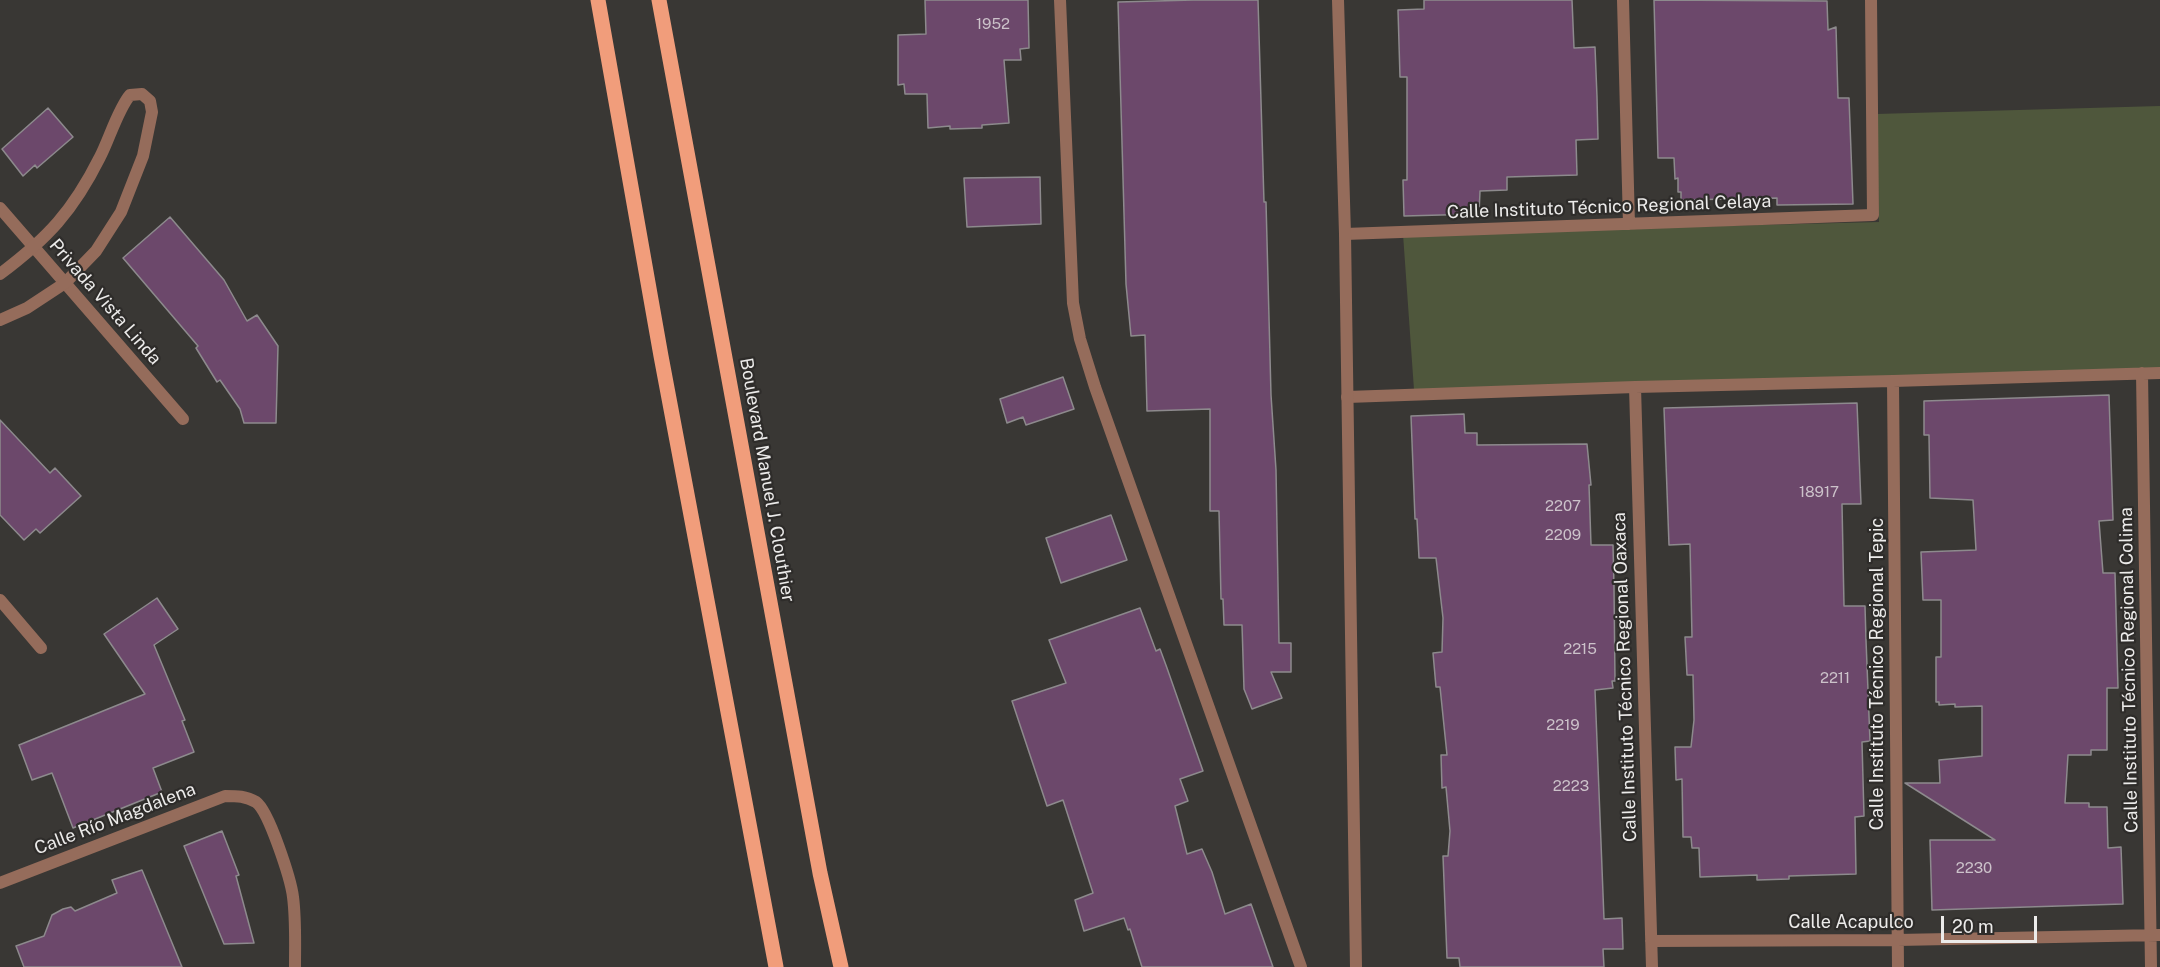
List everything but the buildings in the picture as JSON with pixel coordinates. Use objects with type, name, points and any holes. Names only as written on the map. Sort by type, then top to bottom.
[{"type":"main road","points":[[598,0],[661,356],[776,967]]},
{"type":"main road","name":"Boulevard Manuel J. Clouthier","points":[[659,0],[817,861],[841,967]]},
{"type":"street","points":[[1060,0],[1073,303],[1080,339],[1098,398],[1301,967]]},
{"type":"street","points":[[1338,0],[1345,234],[1356,967]]},
{"type":"street","points":[[1623,0],[1629,224]]},
{"type":"street","name":"Calle Instituto Técnico Regional Celaya","points":[[1345,234],[1874,215],[1871,0]]},
{"type":"street","points":[[0,274],[35,248],[59,222],[83,190],[106,146],[124,102],[130,95],[142,94],[150,101],[152,112],[143,156],[121,212],[96,251],[65,283],[27,308],[0,320]]},
{"type":"street","name":"Privada Vista Linda","points":[[0,208],[183,419]]},
{"type":"street","name":"Calle Instituto Técnico Regional Colima","points":[[2142,373],[2155,935],[2151,967]]},
{"type":"street","points":[[1347,397],[2160,373]]},
{"type":"street","name":"Calle Instituto Técnico Regional Tepic","points":[[1893,381],[1898,967]]},
{"type":"street","name":"Calle Instituto Técnico Regional Oaxaca","points":[[1635,387],[1652,967]]},
{"type":"street","points":[[0,600],[41,648]]},
{"type":"street","name":"Calle Río Magdalena","points":[[0,883],[225,796],[243,796],[259,804],[268,819],[291,883],[296,967]]},
{"type":"street","name":"Calle Acapulco","points":[[1651,941],[1897,940],[2155,935]]},
{"type":"green space","points":[[2160,106],[2160,368],[1414,390],[1403,234],[1879,222],[1876,114]]}]
